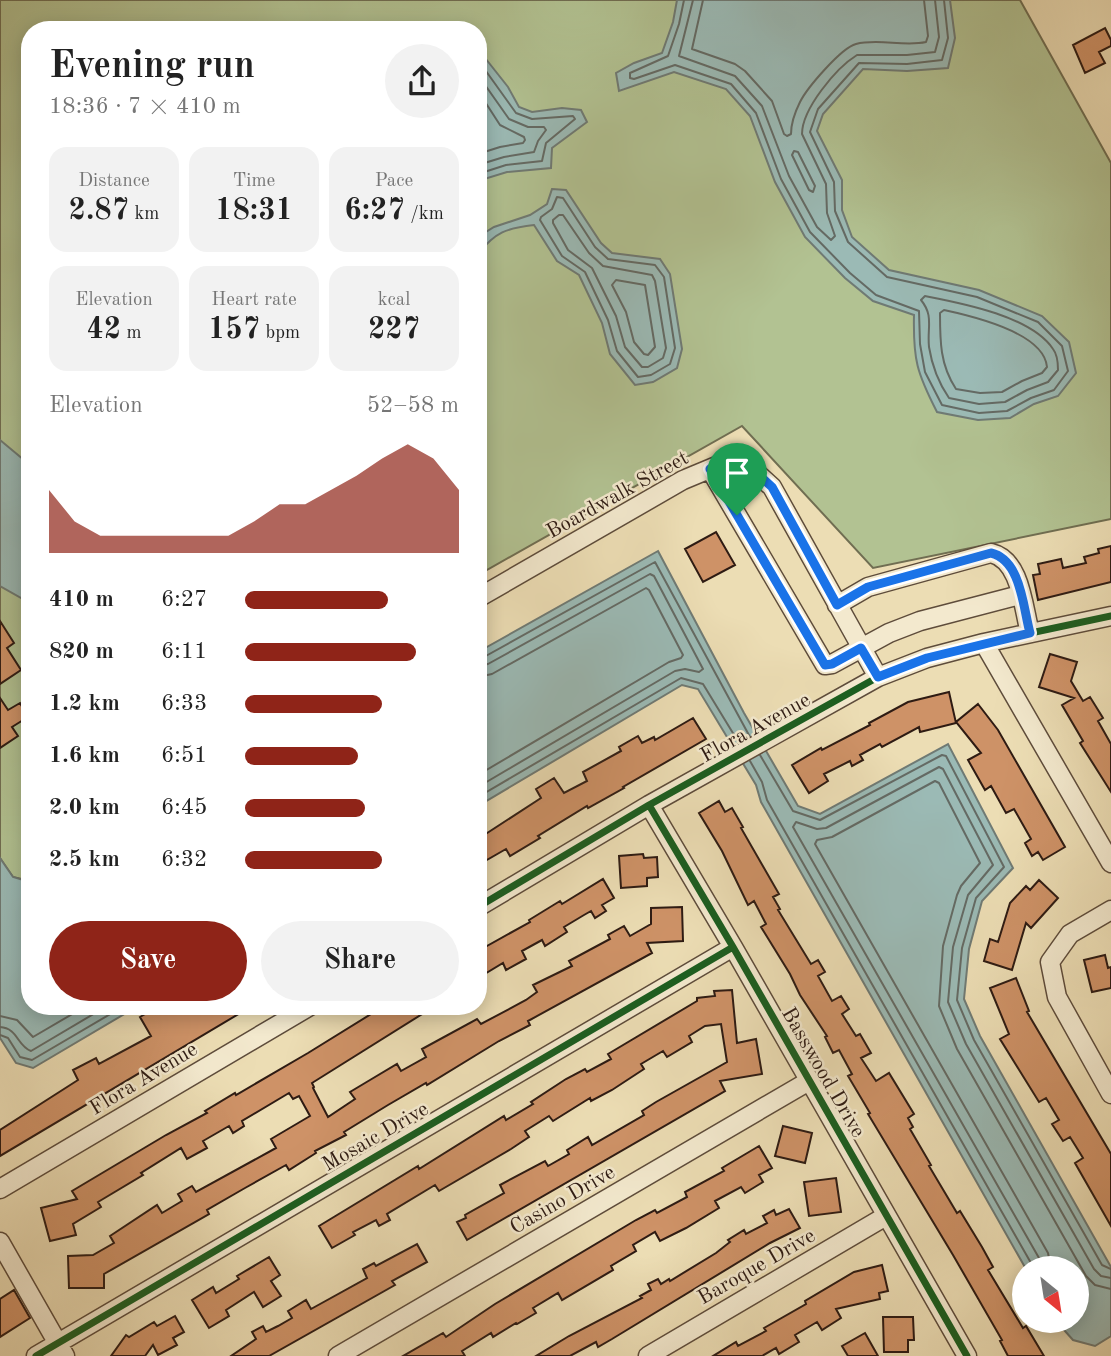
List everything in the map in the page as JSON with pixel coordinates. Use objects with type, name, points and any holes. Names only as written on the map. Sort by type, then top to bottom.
[{"type":"street","name":"Boardwalk Street","points":[[487,593],[683,480],[719,464],[749,466],[772,487],[878,677]]},
{"type":"street","points":[[710,469],[825,665],[920,621],[1020,595]]},
{"type":"street","points":[[837,605],[868,587],[991,553],[1001,555],[1010,565],[1030,633]]},
{"type":"street","name":"Flora Avenue","points":[[487,902],[649,805],[878,677],[927,658],[984,643],[1111,616]]},
{"type":"street","points":[[984,643],[1111,863]]},
{"type":"street","name":"Basswood Drive","points":[[649,805],[733,947],[963,1355]]},
{"type":"street","points":[[1110,1092],[1057,997],[1050,962],[1070,934],[1111,910]]},
{"type":"street","name":"Mosaic Drive","points":[[36,1356],[61,1350],[733,947]]},
{"type":"street","name":"Flora Avenue","points":[[0,1189],[295,1015]]},
{"type":"street","name":"Casino Drive","points":[[338,1356],[809,1081]]},
{"type":"street","name":"Baroque Drive","points":[[648,1356],[886,1216]]},
{"type":"street","points":[[0,1242],[61,1350]]},
{"type":"green space","points":[[0,0],[1020,0],[1111,163],[1111,519],[873,568],[742,426],[487,570],[487,21],[21,21],[21,879],[13,877],[0,858]]},
{"type":"water","points":[[677,0],[950,0],[955,38],[948,68],[907,71],[863,69],[823,114],[817,131],[842,180],[842,210],[852,237],[889,270],[979,290],[1042,316],[1069,342],[1076,373],[1058,396],[1034,404],[1010,418],[978,420],[937,412],[918,366],[914,344],[914,315],[873,301],[845,278],[805,237],[775,182],[750,116],[726,89],[674,72],[619,91],[616,73],[662,53],[673,22]]},
{"type":"water","points":[[487,60],[508,87],[519,107],[532,112],[562,108],[581,110],[587,122],[552,148],[551,168],[507,172],[487,178]]},
{"type":"water","points":[[552,189],[566,190],[601,243],[612,253],[660,259],[670,274],[682,349],[677,368],[653,382],[635,385],[610,354],[602,323],[579,275],[557,261],[534,225],[502,232],[487,244],[487,231],[530,215],[547,204]]},
{"type":"water","points":[[0,440],[21,458],[21,598],[0,586]]},
{"type":"water","points":[[658,551],[744,713],[798,806],[820,814],[948,744],[1013,868],[982,901],[969,949],[964,999],[980,1036],[1111,1267],[1111,1336],[1095,1346],[1073,1340],[1068,1334],[1089,1333],[1089,1256],[1019,1256],[761,802],[756,785],[698,689],[682,685],[487,801],[487,647]]},
{"type":"water","points":[[0,858],[13,877],[21,879],[21,1015],[123,1015],[33,1068],[16,1063],[0,1038]]},
{"type":"building","points":[[1105,28],[1111,46],[1099,52],[1105,63],[1085,73],[1073,45]]},
{"type":"building","points":[[716,532],[735,565],[703,582],[685,549]]},
{"type":"building","points":[[1111,546],[1111,582],[1038,600],[1033,575],[1040,574],[1038,564],[1061,559],[1063,568],[1086,563],[1084,557],[1099,553],[1098,549]]},
{"type":"building","points":[[0,621],[14,643],[7,648],[21,670],[0,684]]},
{"type":"building","points":[[1050,654],[1077,662],[1071,681],[1083,701],[1090,697],[1103,718],[1098,721],[1111,744],[1111,792],[1080,743],[1083,741],[1062,705],[1074,698],[1039,687]]},
{"type":"building","points":[[949,692],[956,723],[920,732],[919,727],[882,747],[880,744],[860,755],[863,760],[852,766],[850,761],[824,774],[828,781],[809,793],[792,765],[908,702]]},
{"type":"building","points":[[0,698],[8,710],[20,703],[21,721],[12,727],[18,736],[0,748]]},
{"type":"building","points":[[978,704],[998,730],[1065,847],[1043,860],[1038,852],[1032,856],[1025,843],[1031,839],[1014,809],[1006,813],[991,786],[985,790],[968,760],[981,753],[956,722]]},
{"type":"building","points":[[693,718],[706,739],[624,788],[588,808],[587,806],[510,856],[506,849],[487,860],[487,833],[541,798],[536,789],[554,778],[564,793],[587,781],[583,772],[621,751],[619,747],[638,736],[642,743],[654,737],[655,740]]},
{"type":"building","points":[[719,801],[725,812],[732,808],[779,894],[773,897],[780,909],[778,910],[811,964],[818,960],[825,972],[818,976],[832,1001],[841,996],[849,1009],[842,1014],[856,1036],[860,1034],[871,1053],[861,1058],[876,1081],[889,1073],[914,1114],[908,1118],[913,1127],[910,1129],[931,1165],[929,1166],[993,1267],[988,1270],[1012,1310],[1012,1334],[1031,1334],[1044,1356],[1008,1356],[1000,1341],[1002,1340],[953,1255],[868,1114],[870,1113],[848,1076],[852,1074],[839,1050],[833,1053],[825,1037],[827,1036],[761,927],[766,924],[754,901],[748,905],[722,851],[699,813]]},
{"type":"building","points":[[643,854],[644,858],[657,857],[658,877],[647,878],[647,886],[621,888],[619,856]]},
{"type":"building","points":[[603,879],[614,898],[602,905],[606,911],[595,918],[591,911],[564,927],[567,932],[545,946],[542,940],[522,951],[526,959],[506,970],[503,963],[487,973],[487,946],[530,922],[529,920],[560,901],[562,904]]},
{"type":"building","points":[[1039,880],[1058,898],[1031,928],[1026,923],[1012,970],[984,961],[990,939],[998,942],[1010,903],[1026,886],[1030,890]]},
{"type":"building","points":[[682,907],[683,941],[647,943],[652,953],[528,1021],[530,1025],[388,1105],[289,1170],[286,1165],[245,1188],[207,1210],[209,1214],[104,1274],[104,1288],[69,1288],[68,1256],[93,1255],[114,1243],[110,1236],[157,1205],[162,1213],[182,1201],[178,1194],[192,1186],[196,1192],[276,1148],[271,1139],[310,1116],[299,1096],[293,1099],[289,1093],[242,1121],[244,1126],[233,1133],[229,1126],[203,1141],[207,1148],[187,1159],[181,1148],[141,1173],[143,1175],[98,1202],[101,1207],[73,1224],[76,1235],[50,1241],[41,1208],[77,1199],[72,1191],[369,1015],[421,1015],[312,1083],[328,1117],[355,1099],[350,1092],[397,1064],[401,1071],[426,1057],[422,1049],[477,1019],[481,1024],[526,1000],[537,992],[533,985],[572,966],[569,961],[610,939],[608,935],[624,926],[630,936],[651,924],[651,908]]},
{"type":"building","points":[[1105,955],[1108,968],[1111,967],[1111,988],[1092,992],[1084,960]]},
{"type":"building","points":[[1016,978],[1029,1011],[1027,1012],[1111,1154],[1111,1226],[1075,1163],[1083,1158],[1070,1137],[1063,1141],[1052,1124],[1059,1120],[1046,1098],[1039,1102],[1000,1039],[1009,1034],[990,988]]},
{"type":"building","points":[[732,990],[737,1043],[756,1039],[762,1074],[720,1081],[725,1091],[467,1240],[457,1222],[504,1193],[500,1185],[545,1161],[548,1166],[569,1154],[567,1150],[588,1137],[592,1145],[644,1115],[642,1111],[656,1102],[727,1062],[721,1024],[705,1026],[689,1036],[692,1042],[667,1057],[663,1051],[641,1064],[644,1069],[612,1090],[591,1101],[590,1098],[553,1121],[549,1116],[525,1131],[529,1137],[511,1149],[439,1191],[435,1185],[387,1214],[390,1220],[379,1226],[376,1220],[353,1232],[355,1235],[332,1248],[319,1226],[418,1166],[419,1169],[504,1116],[506,1120],[533,1104],[531,1102],[566,1079],[585,1069],[587,1072],[611,1059],[608,1054],[697,1001],[697,998],[715,996],[714,991]]},
{"type":"building","points":[[237,1015],[0,1156],[0,1130],[78,1080],[73,1070],[96,1058],[99,1064],[151,1036],[140,1017]]},
{"type":"building","points":[[783,1126],[812,1133],[805,1163],[775,1156]]},
{"type":"building","points":[[759,1146],[772,1168],[759,1175],[763,1182],[745,1193],[741,1187],[715,1201],[719,1208],[686,1228],[660,1241],[655,1232],[633,1245],[636,1251],[611,1266],[613,1270],[562,1300],[558,1293],[533,1308],[536,1313],[493,1337],[491,1333],[462,1351],[465,1356],[403,1356],[443,1333],[446,1337],[495,1304],[636,1220],[655,1210],[657,1213],[687,1197],[685,1192],[724,1171],[722,1168]]},
{"type":"building","points":[[836,1178],[841,1212],[809,1216],[804,1182]]},
{"type":"building","points":[[789,1209],[800,1228],[770,1243],[612,1339],[598,1347],[596,1342],[570,1356],[536,1356],[642,1298],[640,1296],[651,1290],[648,1284],[658,1279],[661,1284],[669,1279],[670,1281],[716,1253],[730,1242],[728,1240],[744,1230],[746,1234],[767,1223],[763,1216],[774,1210],[776,1215]]},
{"type":"building","points":[[417,1244],[427,1262],[392,1281],[395,1285],[269,1356],[231,1356],[256,1339],[252,1332],[263,1326],[266,1332],[292,1318],[288,1311],[306,1300],[311,1309],[367,1278],[363,1269],[374,1263],[376,1266]]},
{"type":"building","points":[[269,1257],[280,1275],[271,1281],[281,1296],[263,1307],[254,1292],[226,1310],[229,1316],[209,1328],[192,1300],[213,1287],[216,1293],[239,1279],[237,1276]]},
{"type":"building","points":[[882,1265],[888,1291],[879,1293],[880,1299],[836,1309],[841,1318],[822,1330],[817,1322],[795,1335],[799,1342],[779,1354],[776,1348],[762,1356],[713,1356],[736,1342],[738,1346],[766,1331],[764,1328],[854,1272]]},
{"type":"building","points":[[14,1290],[30,1318],[0,1337],[0,1299]]},
{"type":"building","points":[[175,1316],[184,1332],[173,1338],[177,1345],[158,1355],[153,1345],[145,1356],[111,1356],[126,1335],[129,1337],[154,1322],[157,1326]]},
{"type":"building","points":[[883,1317],[913,1317],[914,1340],[908,1340],[908,1352],[884,1352]]},
{"type":"building","points":[[865,1333],[878,1356],[848,1356],[842,1346]]},
{"type":"cycle path","points":[[487,902],[649,805],[878,677],[927,658],[984,643],[1111,616]]},
{"type":"cycle path","points":[[649,805],[967,1356]]},
{"type":"cycle path","points":[[36,1356],[733,947]]},
{"type":"route","points":[[719,464],[749,466],[772,487],[837,605],[868,587],[991,553],[1001,555],[1016,578],[1030,633],[927,658],[878,677],[861,648],[825,665],[737,515],[710,469],[719,464]]}]
